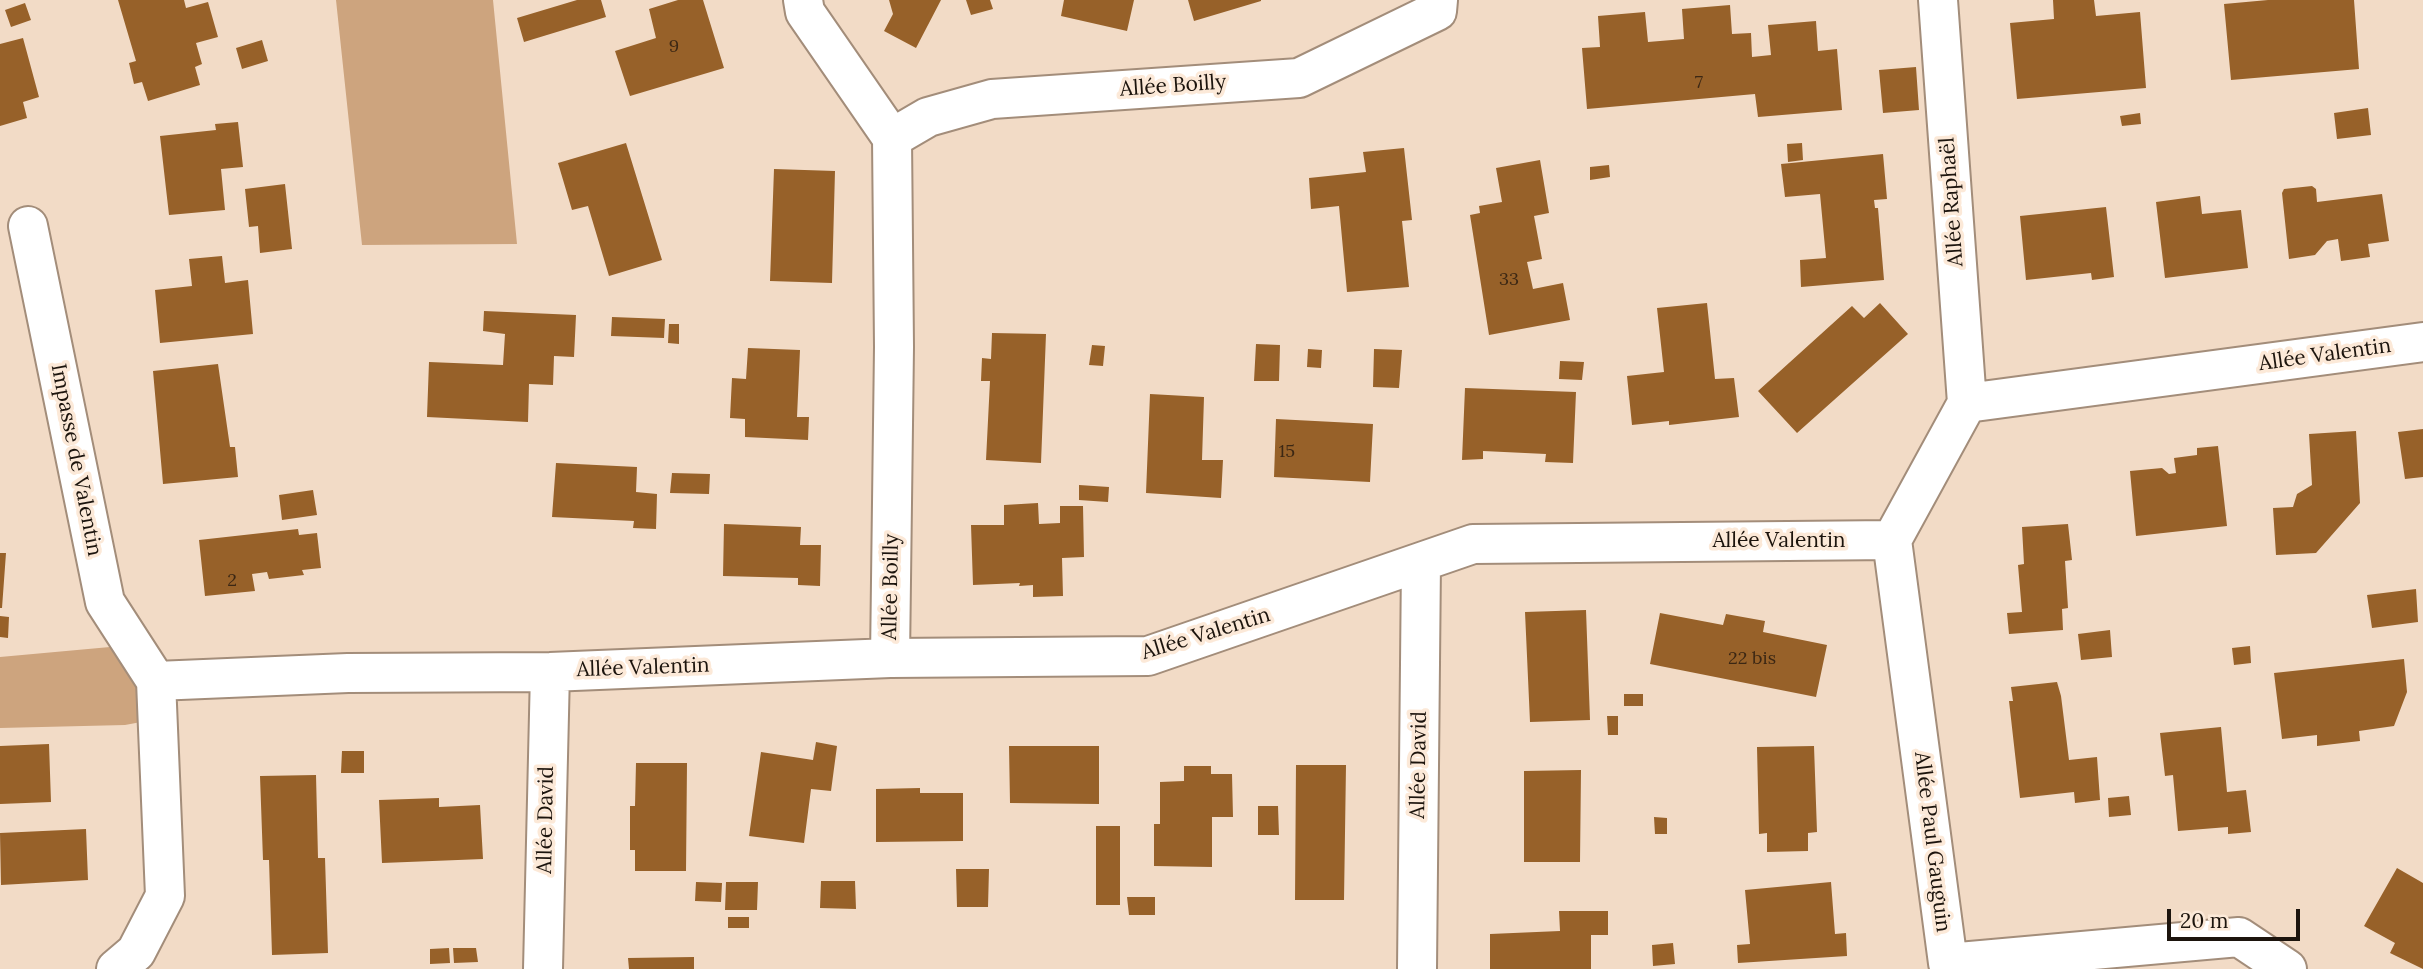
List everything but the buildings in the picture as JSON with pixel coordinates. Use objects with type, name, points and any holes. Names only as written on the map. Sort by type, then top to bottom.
[{"type":"street","points":[[803,0],[805,12],[892,138]]},
{"type":"street","name":"Allée Boilly","points":[[890,658],[894,347],[892,138],[928,117],[992,99],[1299,78],[1437,11],[1438,0]]},
{"type":"street","name":"Allée Raphaël","points":[[1937,0],[1968,403]]},
{"type":"street","name":"Impasse de Valentin","points":[[28,226],[105,602],[156,681]]},
{"type":"street","name":"Allée Valentin","points":[[1968,403],[2423,342]]},
{"type":"street","points":[[1892,540],[1968,403]]},
{"type":"street","name":"Allée Valentin","points":[[156,681],[348,673],[550,672],[890,658],[1148,656],[1473,544],[1892,540]]},
{"type":"street","name":"Allée Paul Gauguin","points":[[1892,540],[1948,963],[2239,937],[2287,969]]},
{"type":"street","name":"Allée David","points":[[1417,969],[1421,562]]},
{"type":"street","name":"Allée David","points":[[542,969],[550,672]]},
{"type":"street","points":[[116,969],[136,952],[165,896],[156,681]]},
{"type":"shaded area","points":[[336,0],[493,0],[517,244],[362,245]]},
{"type":"shaded area","points":[[132,645],[157,719],[125,725],[0,728],[0,657]]}]
